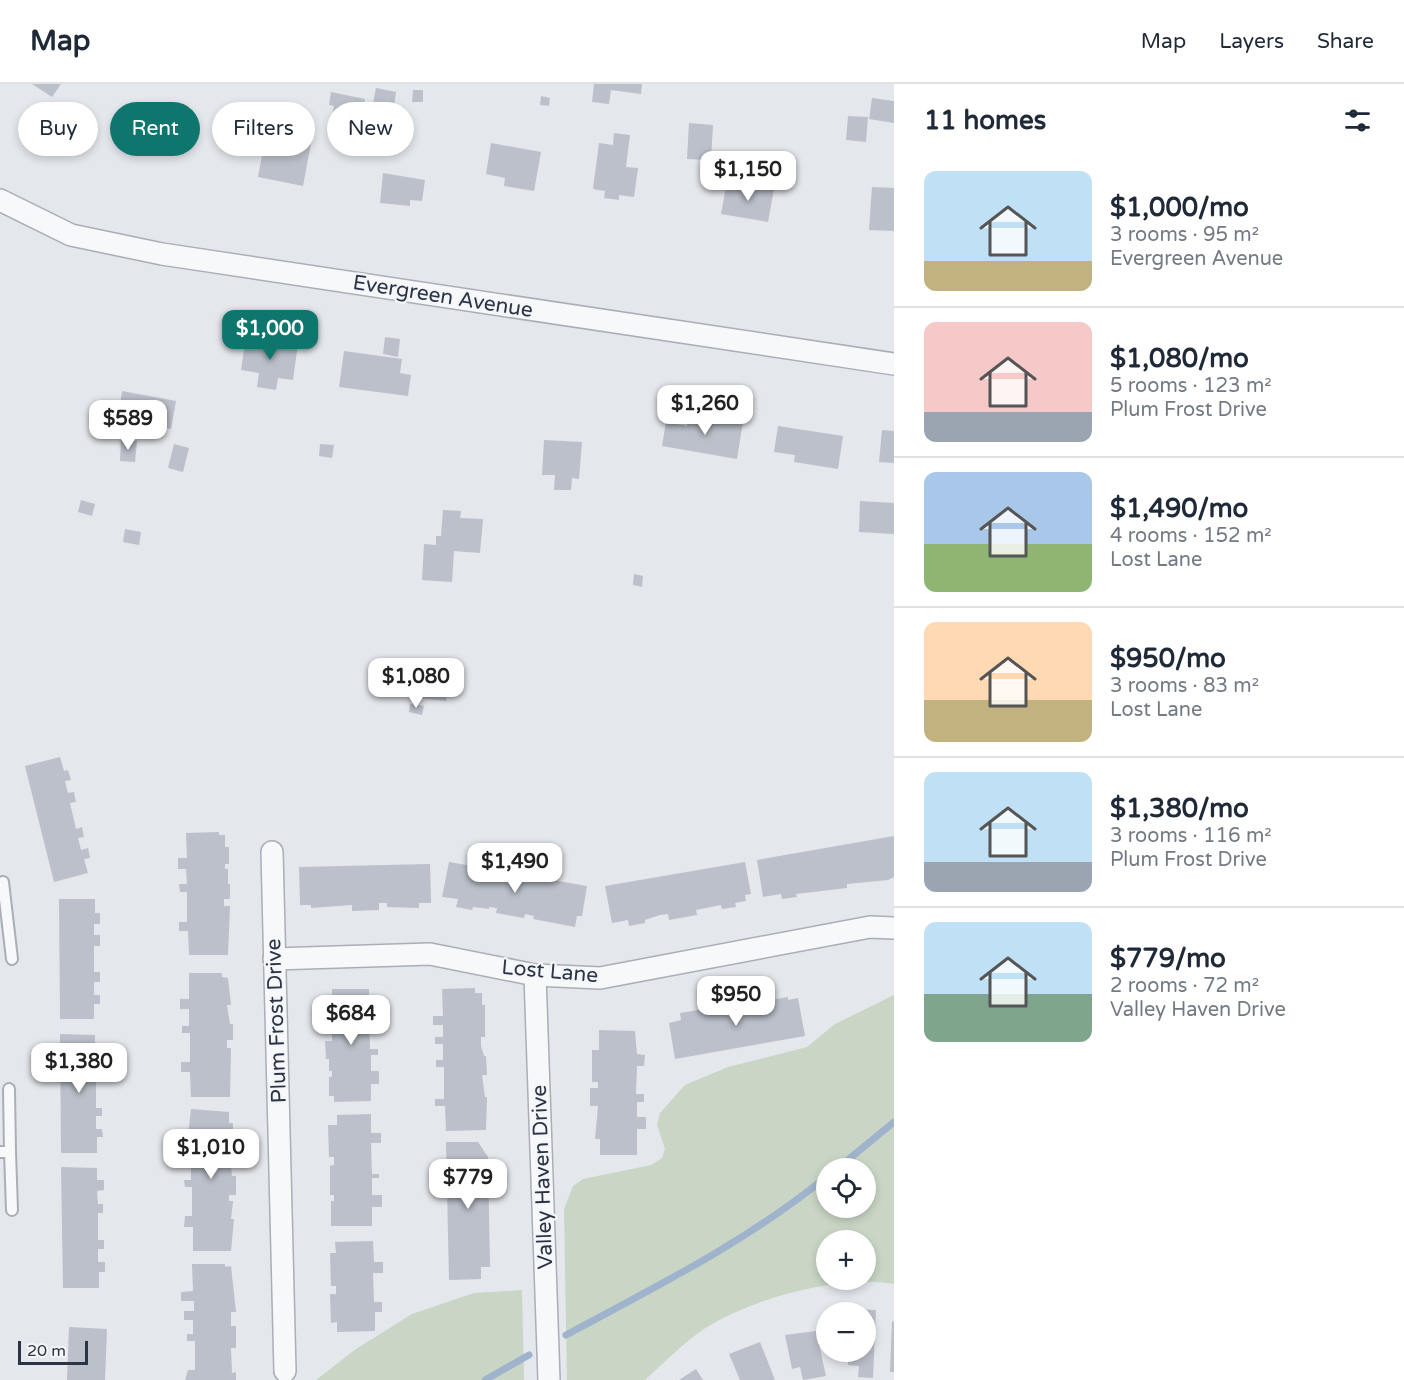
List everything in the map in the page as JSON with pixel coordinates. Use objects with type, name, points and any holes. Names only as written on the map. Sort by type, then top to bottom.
[{"type":"street","name":"Evergreen Avenue","points":[[0,200],[71,235],[162,254],[894,364]]},
{"type":"street","name":"Plum Frost Drive","points":[[272,852],[285,1371]]},
{"type":"street","name":"Lost Lane","points":[[274,959],[430,954],[535,975],[600,978],[870,927],[894,928]]},
{"type":"street","name":"Valley Haven Drive","points":[[535,975],[549,1380]]},
{"type":"lane","points":[[1,878],[12,959]]},
{"type":"lane","points":[[9,1089],[5,1152],[12,1210]]},
{"type":"green space","points":[[894,995],[894,1284],[876,1282],[876,1230],[816,1230],[816,1287],[770,1299],[724,1318],[696,1335],[645,1380],[567,1380],[564,1209],[573,1186],[583,1179],[651,1165],[662,1158],[665,1149],[657,1125],[660,1113],[685,1085],[728,1067],[807,1047],[835,1024]]},
{"type":"green space","points":[[522,1290],[524,1380],[316,1380],[356,1349],[412,1314],[474,1293]]},
{"type":"building","points":[[32,84],[61,84],[52,97]]},
{"type":"building","points":[[594,84],[642,84],[641,94],[611,90],[609,104],[592,102]]},
{"type":"building","points":[[376,88],[396,92],[395,102],[373,102]]},
{"type":"building","points":[[413,90],[423,90],[423,102],[412,102]]},
{"type":"building","points":[[331,92],[365,99],[364,102],[329,102]]},
{"type":"building","points":[[541,96],[550,98],[549,106],[540,105]]},
{"type":"building","points":[[872,98],[894,101],[894,123],[869,119]]},
{"type":"building","points":[[848,116],[868,117],[866,142],[846,140]]},
{"type":"building","points":[[689,123],[713,125],[711,160],[687,159]]},
{"type":"building","points":[[614,133],[630,135],[626,167],[638,168],[634,197],[619,195],[619,200],[604,198],[605,191],[593,189],[599,143],[613,145]]},
{"type":"building","points":[[491,143],[541,152],[534,191],[504,186],[505,178],[486,174]]},
{"type":"building","points":[[262,156],[309,156],[303,186],[258,177]]},
{"type":"building","points":[[383,173],[425,180],[422,201],[410,200],[410,206],[380,203]]},
{"type":"building","points":[[727,181],[774,189],[768,222],[721,214]]},
{"type":"building","points":[[872,187],[894,188],[894,231],[869,230]]},
{"type":"building","points":[[246,336],[298,344],[293,380],[278,378],[276,390],[257,387],[259,373],[241,370]]},
{"type":"building","points":[[385,337],[400,339],[398,357],[383,354]]},
{"type":"building","points":[[344,351],[402,359],[400,373],[411,375],[408,396],[339,387]]},
{"type":"building","points":[[122,391],[176,401],[171,429],[138,423],[136,432],[121,429],[123,420],[118,419]]},
{"type":"building","points":[[689,413],[743,422],[737,459],[662,446],[666,422],[687,426]]},
{"type":"building","points":[[778,426],[843,436],[838,469],[794,462],[795,455],[774,452]]},
{"type":"building","points":[[882,430],[894,431],[894,463],[879,462]]},
{"type":"building","points":[[121,439],[137,441],[135,462],[120,461]]},
{"type":"building","points":[[544,440],[582,442],[579,479],[572,478],[571,490],[554,490],[555,475],[542,475]]},
{"type":"building","points":[[174,444],[189,448],[183,472],[168,468]]},
{"type":"building","points":[[320,444],[334,445],[332,458],[319,456]]},
{"type":"building","points":[[81,500],[95,504],[92,516],[78,512]]},
{"type":"building","points":[[860,501],[894,503],[894,534],[859,532]]},
{"type":"building","points":[[443,510],[461,511],[460,518],[483,519],[480,553],[454,551],[452,582],[422,580],[424,544],[436,545],[436,536],[441,536]]},
{"type":"building","points":[[125,529],[141,532],[139,545],[123,542]]},
{"type":"building","points":[[634,574],[643,576],[642,587],[633,585]]},
{"type":"building","points":[[410,667],[449,671],[446,701],[408,697]]},
{"type":"building","points":[[410,704],[424,706],[422,715],[409,712]]},
{"type":"building","points":[[60,757],[64,771],[68,770],[71,780],[65,781],[68,793],[74,792],[76,802],[70,803],[76,829],[82,827],[84,837],[78,838],[81,850],[88,848],[90,858],[84,859],[88,873],[54,882],[25,766]]},
{"type":"building","points":[[219,832],[219,835],[225,835],[225,847],[229,847],[229,864],[225,864],[225,869],[228,869],[230,899],[224,899],[224,906],[230,906],[228,955],[189,955],[188,931],[179,931],[179,922],[187,922],[187,892],[180,892],[179,884],[187,884],[186,869],[178,869],[178,858],[187,858],[186,833]]},
{"type":"building","points":[[894,836],[894,877],[888,880],[847,884],[847,888],[796,894],[797,897],[782,899],[781,894],[763,897],[757,860]]},
{"type":"building","points":[[449,862],[587,886],[582,916],[577,916],[575,927],[533,919],[534,916],[525,914],[524,918],[496,913],[497,908],[473,907],[472,910],[456,907],[458,899],[442,897]]},
{"type":"building","points":[[745,862],[751,894],[745,895],[746,901],[735,903],[736,907],[722,909],[721,905],[696,910],[697,915],[669,920],[668,914],[660,915],[645,920],[645,923],[629,926],[628,920],[612,923],[605,886]]},
{"type":"building","points":[[430,864],[431,903],[419,903],[419,908],[387,907],[387,903],[379,903],[379,910],[352,911],[352,905],[311,908],[311,905],[300,905],[299,867]]},
{"type":"building","points":[[59,899],[95,899],[95,913],[100,913],[100,924],[94,924],[94,935],[100,935],[100,946],[94,946],[94,972],[100,972],[100,982],[94,982],[94,995],[100,995],[100,1004],[94,1004],[94,1019],[60,1019]]},
{"type":"building","points":[[189,973],[222,973],[222,977],[228,978],[231,1005],[227,1005],[230,1024],[233,1024],[233,1040],[227,1040],[227,1048],[231,1048],[230,1097],[191,1097],[190,1072],[181,1072],[181,1062],[190,1062],[190,1033],[182,1033],[182,1026],[189,1026],[189,1009],[180,1009],[180,999],[189,999]]},
{"type":"building","points":[[475,988],[475,993],[482,993],[482,1005],[485,1005],[485,1037],[481,1037],[481,1046],[486,1056],[487,1075],[482,1075],[485,1097],[487,1097],[486,1130],[446,1131],[445,1106],[435,1106],[435,1099],[444,1099],[444,1067],[436,1067],[436,1060],[443,1060],[443,1044],[435,1044],[435,1037],[443,1037],[443,1025],[433,1025],[433,1016],[443,1016],[442,989]]},
{"type":"building","points":[[332,989],[369,989],[369,1009],[379,1009],[379,1019],[369,1019],[370,1049],[378,1049],[378,1055],[371,1055],[371,1071],[379,1071],[379,1084],[371,1084],[371,1101],[334,1102],[334,1096],[329,1096],[329,1077],[332,1077],[332,1071],[329,1071],[329,1059],[326,1059],[325,1041],[332,1041],[332,1033],[327,1033],[327,999],[332,999]]},
{"type":"building","points":[[788,997],[788,1000],[798,998],[805,1036],[675,1059],[669,1023],[681,1020],[680,1013],[711,1008],[712,1014],[719,1012],[718,1008],[747,1003],[748,1008],[757,1006],[756,1002],[768,1000],[768,1003],[771,1003],[771,1000]]},
{"type":"building","points":[[599,1030],[635,1031],[637,1054],[645,1055],[644,1066],[637,1066],[636,1094],[644,1094],[644,1102],[637,1102],[637,1117],[646,1117],[646,1129],[637,1129],[637,1155],[600,1155],[600,1139],[595,1139],[598,1106],[590,1106],[590,1088],[598,1088],[598,1082],[592,1082],[592,1050],[599,1050]]},
{"type":"building","points":[[60,1034],[95,1035],[95,1047],[100,1047],[100,1056],[95,1056],[95,1070],[101,1070],[101,1078],[96,1078],[96,1108],[102,1108],[102,1116],[96,1116],[96,1129],[102,1129],[103,1137],[97,1137],[97,1153],[61,1153]]},
{"type":"building","points":[[191,1109],[229,1112],[229,1123],[233,1123],[233,1157],[230,1157],[232,1176],[236,1176],[236,1195],[229,1195],[229,1201],[233,1201],[231,1219],[234,1219],[231,1251],[193,1251],[193,1227],[184,1227],[185,1216],[192,1216],[192,1187],[185,1187],[184,1180],[191,1180],[191,1164],[183,1164],[183,1157],[191,1157],[190,1145],[181,1145],[181,1135],[188,1135]]},
{"type":"building","points":[[371,1114],[371,1133],[381,1133],[381,1143],[371,1143],[372,1174],[379,1174],[379,1178],[372,1178],[372,1195],[382,1195],[382,1207],[372,1207],[372,1226],[331,1226],[331,1201],[334,1201],[334,1195],[330,1195],[330,1166],[334,1165],[334,1157],[329,1157],[328,1125],[337,1125],[337,1115]]},
{"type":"building","points":[[446,1142],[478,1142],[488,1157],[490,1267],[481,1267],[481,1279],[449,1280]]},
{"type":"building","points":[[61,1167],[97,1168],[97,1180],[104,1180],[104,1190],[97,1191],[98,1204],[103,1204],[103,1213],[98,1213],[98,1240],[104,1240],[104,1249],[98,1249],[98,1262],[105,1262],[105,1272],[99,1272],[99,1288],[63,1288]]},
{"type":"building","points":[[373,1241],[374,1262],[383,1262],[383,1273],[373,1273],[374,1302],[382,1302],[382,1312],[375,1312],[375,1331],[337,1332],[337,1322],[331,1323],[330,1294],[336,1294],[336,1286],[331,1286],[330,1253],[336,1253],[335,1242]]},
{"type":"building","points":[[192,1264],[231,1266],[236,1312],[231,1312],[231,1326],[236,1326],[236,1348],[231,1348],[232,1373],[236,1372],[236,1380],[185,1380],[188,1370],[195,1370],[195,1341],[187,1341],[187,1334],[193,1334],[193,1320],[184,1320],[184,1311],[194,1311],[194,1301],[181,1301],[181,1292],[193,1291]]},
{"type":"building","points":[[892,1321],[894,1322],[894,1372],[890,1372]]},
{"type":"building","points":[[69,1327],[107,1329],[105,1380],[67,1380]]},
{"type":"building","points":[[816,1331],[816,1362],[823,1362],[826,1376],[803,1380],[800,1367],[792,1369],[785,1335]]},
{"type":"building","points":[[760,1342],[775,1380],[740,1380],[729,1354]]},
{"type":"building","points":[[848,1362],[874,1362],[873,1378],[858,1377],[859,1366],[848,1365]]},
{"type":"building","points":[[696,1369],[703,1380],[679,1380]]},
{"type":"waterway","points":[[850,1158],[894,1122]]},
{"type":"waterway","points":[[566,1335],[700,1262],[765,1222],[816,1185]]},
{"type":"waterway","points":[[485,1380],[529,1355]]}]
